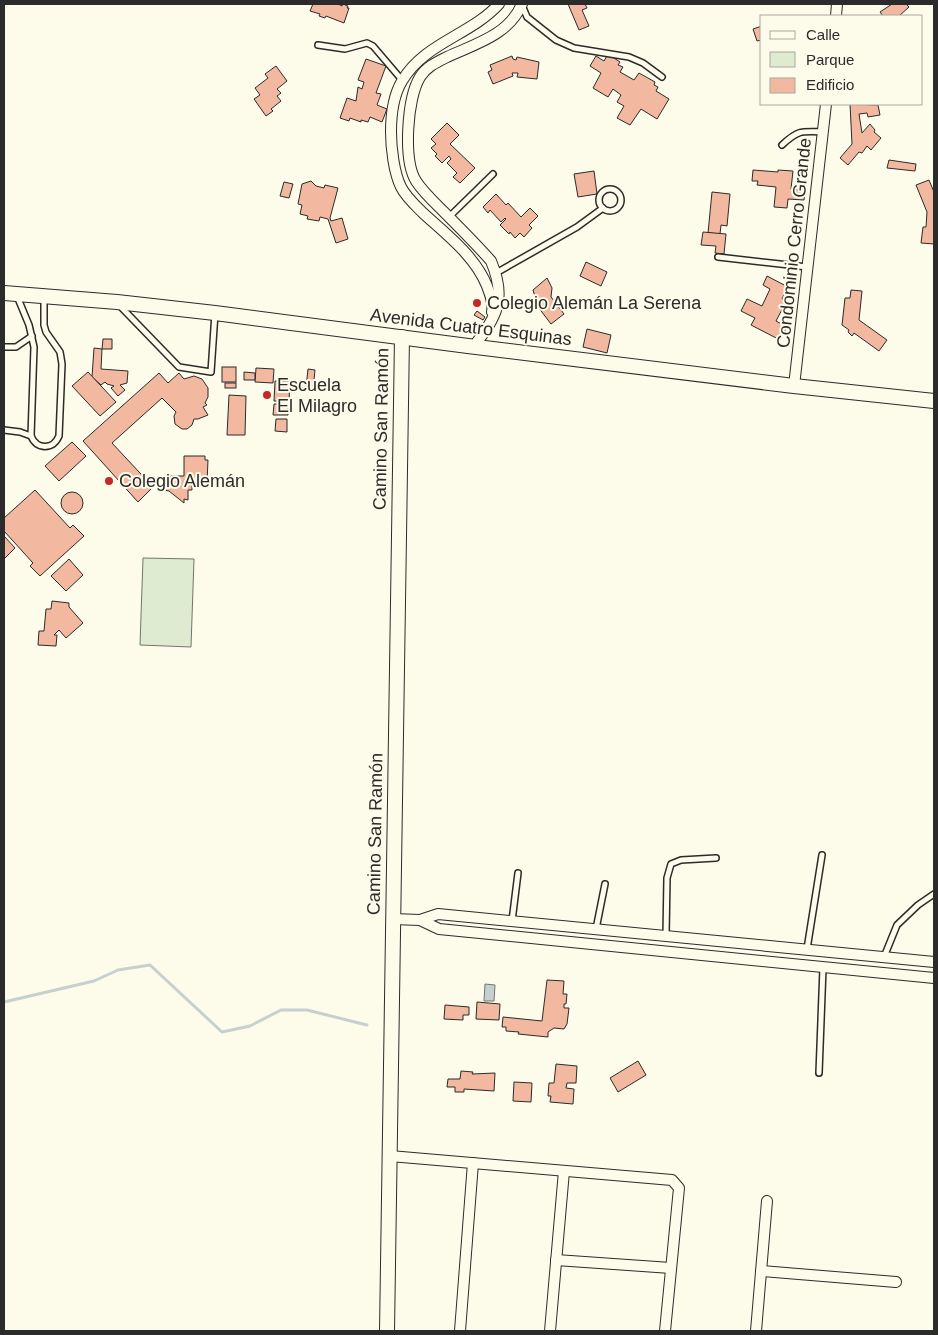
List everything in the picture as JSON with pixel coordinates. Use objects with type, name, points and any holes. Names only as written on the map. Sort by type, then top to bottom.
[{"type":"main road","name":"Avenida Cuatro Esquinas","points":[[9,293],[215,313],[934,402]]},
{"type":"main road","name":"Camino San Ramón","points":[[387,1331],[402,337]]},
{"type":"street","points":[[471,346],[486,326],[493,304],[481,271],[465,252],[409,199],[400,187],[391,145],[391,114],[395,95],[402,80],[418,62],[435,46],[479,22],[499,4]]},
{"type":"street","points":[[471,346],[494,317],[500,288],[491,262],[426,194],[415,179],[410,158],[408,133],[411,100],[420,76],[432,65],[490,38],[510,23],[521,4]]},
{"type":"street","points":[[402,80],[413,94]]},
{"type":"street","name":"Condominio Cerro Grande","points":[[794,386],[826,105]]},
{"type":"street","points":[[420,920],[438,914],[934,962]]},
{"type":"street","points":[[393,918],[420,920],[439,929],[934,978]]},
{"type":"street","points":[[650,951],[652,934]]},
{"type":"street","points":[[834,969],[836,952]]},
{"type":"street","points":[[390,1156],[672,1180],[679,1188],[665,1331]]},
{"type":"street","points":[[460,1331],[473,1164]]},
{"type":"street","points":[[550,1331],[564,1171]]},
{"type":"street","points":[[756,1331],[767,1201]]},
{"type":"street","points":[[556,1260],[671,1268]]},
{"type":"street","points":[[761,1270],[896,1282]]},
{"type":"lane","points":[[521,4],[527,17],[556,40],[574,48],[629,57],[643,63],[662,76]]},
{"type":"lane","points":[[318,45],[345,49],[366,43],[373,46],[402,80]]},
{"type":"lane","points":[[782,145],[794,134],[804,131],[823,132]]},
{"type":"lane","points":[[449,217],[493,174]]},
{"type":"lane","points":[[610,189],[617,192],[620,198],[618,208],[609,211],[603,208],[599,202],[601,194],[610,189]]},
{"type":"lane","points":[[496,273],[577,227],[603,208]]},
{"type":"lane","points":[[718,257],[808,267]]},
{"type":"lane","points":[[9,293],[25,314],[32,336],[34,347],[31,436],[36,444],[45,447],[54,444],[59,436],[62,364],[57,347],[46,332],[44,325],[44,296]]},
{"type":"lane","points":[[117,302],[179,367],[211,372],[215,313]]},
{"type":"lane","points":[[4,347],[16,347],[32,336]]},
{"type":"lane","points":[[4,430],[20,432],[31,436]]},
{"type":"lane","points":[[807,949],[822,854]]},
{"type":"lane","points":[[666,935],[667,878],[671,864],[681,860],[716,858]]},
{"type":"lane","points":[[512,921],[518,873]]},
{"type":"lane","points":[[596,929],[605,884]]},
{"type":"lane","points":[[884,957],[897,925],[918,905],[934,894]]},
{"type":"lane","points":[[819,1073],[823,968]]},
{"type":"green space","points":[[143,558],[194,559],[191,647],[140,645]]},
{"type":"shaded area","points":[[485,984],[495,985],[494,1001],[484,1001]]},
{"type":"building","points":[[313,4],[338,4],[342,6],[343,4],[348,6],[344,23],[326,16],[325,18],[319,16],[320,14],[310,11]]},
{"type":"building","points":[[568,4],[585,4],[587,8],[582,10],[589,26],[579,30]]},
{"type":"building","points":[[892,4],[906,4],[909,7],[900,15],[882,15],[880,12]]},
{"type":"building","points":[[760,27],[760,40],[757,41],[753,29]]},
{"type":"building","points":[[608,54],[620,62],[618,65],[623,67],[620,72],[634,80],[639,73],[655,82],[654,85],[658,87],[656,91],[669,99],[657,119],[641,109],[630,125],[617,118],[624,106],[617,102],[621,95],[613,89],[608,97],[593,88],[601,73],[590,66],[596,56],[604,61]]},
{"type":"building","points":[[512,56],[516,60],[517,57],[539,62],[537,79],[517,77],[518,73],[512,73],[513,76],[493,84],[488,72],[492,70],[490,65]]},
{"type":"building","points":[[366,59],[386,66],[376,93],[381,94],[377,105],[387,109],[382,122],[370,117],[368,122],[361,120],[361,122],[350,118],[349,121],[340,118],[347,98],[356,101],[358,87],[362,89],[364,82],[358,80]]},
{"type":"building","points":[[276,66],[287,81],[277,89],[281,93],[277,96],[281,101],[266,116],[254,99],[260,95],[255,88],[268,78],[265,74]]},
{"type":"building","points":[[850,105],[878,105],[880,115],[868,117],[867,113],[859,114],[862,133],[870,124],[875,130],[874,132],[881,138],[871,150],[867,146],[862,153],[859,152],[848,165],[840,158],[852,144]]},
{"type":"building","points":[[447,123],[459,135],[450,144],[475,168],[460,183],[453,177],[457,173],[447,163],[451,159],[449,156],[442,163],[435,156],[437,154],[431,148],[436,144],[431,139]]},
{"type":"building","points":[[889,160],[916,164],[915,171],[887,168]]},
{"type":"building","points":[[753,170],[793,171],[791,189],[805,191],[804,200],[788,199],[787,208],[774,207],[776,187],[757,185],[758,181],[752,181]]},
{"type":"building","points":[[594,171],[597,194],[578,197],[574,174]]},
{"type":"building","points":[[929,180],[934,192],[934,244],[921,243],[923,227],[926,227],[927,212],[916,185]]},
{"type":"building","points":[[311,181],[316,186],[324,188],[325,185],[338,188],[330,218],[331,221],[342,218],[348,239],[336,243],[328,219],[320,217],[319,221],[307,219],[308,216],[300,214],[302,205],[298,204],[302,184]]},
{"type":"building","points":[[284,182],[293,184],[289,198],[280,196]]},
{"type":"building","points":[[712,192],[730,194],[727,226],[721,225],[720,234],[708,233]]},
{"type":"building","points":[[496,194],[506,205],[508,203],[521,217],[530,208],[538,216],[529,225],[532,228],[524,237],[520,233],[515,238],[510,232],[509,234],[500,225],[506,219],[501,222],[490,210],[488,213],[483,207]]},
{"type":"building","points":[[703,232],[726,234],[724,254],[715,253],[716,246],[701,245]]},
{"type":"building","points":[[586,262],[607,272],[601,286],[580,276]]},
{"type":"building","points":[[767,276],[788,287],[782,299],[786,302],[776,321],[787,327],[780,340],[751,325],[755,318],[741,311],[747,299],[762,306],[770,289],[763,285]]},
{"type":"building","points":[[547,278],[552,288],[551,297],[564,314],[551,324],[538,307],[533,290]]},
{"type":"building","points":[[851,290],[862,291],[859,320],[887,340],[879,351],[854,333],[852,336],[848,332],[849,330],[842,325],[845,298],[850,298]]},
{"type":"building","points":[[477,311],[485,317],[483,320],[474,315]]},
{"type":"building","points":[[587,329],[611,335],[607,353],[583,347]]},
{"type":"building","points":[[103,339],[112,339],[112,349],[102,349]]},
{"type":"building","points":[[94,348],[102,349],[101,369],[128,371],[127,383],[120,385],[125,390],[118,396],[111,388],[114,386],[105,382],[101,385],[92,377]]},
{"type":"building","points":[[222,367],[236,367],[236,382],[222,382]]},
{"type":"building","points":[[256,368],[274,369],[273,383],[255,382]]},
{"type":"building","points":[[308,369],[315,370],[313,389],[306,388]]},
{"type":"building","points":[[88,372],[116,402],[100,416],[72,386]]},
{"type":"building","points":[[244,372],[255,373],[255,380],[244,380]]},
{"type":"building","points":[[159,373],[168,383],[179,373],[184,379],[194,376],[202,379],[208,388],[208,397],[205,403],[207,405],[203,407],[208,415],[194,419],[192,425],[187,429],[182,429],[175,424],[174,416],[176,412],[162,398],[112,443],[153,487],[138,502],[83,441]]},
{"type":"building","points":[[275,381],[290,381],[289,401],[274,401]]},
{"type":"building","points":[[225,383],[236,383],[236,388],[225,388]]},
{"type":"building","points":[[229,395],[246,396],[245,435],[227,435]]},
{"type":"building","points":[[274,404],[288,404],[288,415],[273,415]]},
{"type":"building","points":[[276,419],[287,419],[287,432],[275,431]]},
{"type":"building","points":[[72,442],[86,456],[59,481],[45,466]]},
{"type":"building","points":[[184,456],[205,456],[205,460],[208,460],[207,483],[192,483],[192,490],[188,490],[188,500],[184,499],[184,503],[169,491],[164,490],[164,476],[184,476]]},
{"type":"building","points":[[35,490],[70,528],[73,525],[84,536],[40,576],[30,566],[33,563],[4,531],[4,518]]},
{"type":"building","points":[[72,492],[80,495],[83,503],[80,511],[72,514],[64,511],[61,503],[64,495]]},
{"type":"building","points":[[4,536],[15,548],[4,559]]},
{"type":"building","points":[[69,559],[83,575],[66,591],[51,576]]},
{"type":"building","points":[[52,601],[69,603],[69,607],[83,623],[66,638],[59,630],[54,635],[57,635],[56,646],[38,645],[39,631],[44,631],[46,609],[51,609]]},
{"type":"building","points":[[547,980],[564,981],[563,994],[567,994],[564,1008],[569,1008],[567,1024],[564,1029],[554,1028],[548,1032],[548,1037],[506,1031],[506,1027],[502,1027],[503,1017],[542,1021]]},
{"type":"building","points":[[477,1002],[500,1004],[499,1020],[476,1019]]},
{"type":"building","points":[[445,1005],[469,1007],[469,1015],[463,1015],[463,1020],[444,1019]]},
{"type":"building","points":[[638,1061],[646,1075],[618,1092],[610,1078]]},
{"type":"building","points":[[556,1064],[577,1066],[576,1083],[567,1083],[566,1088],[574,1089],[573,1104],[550,1102],[551,1096],[548,1096],[549,1083],[554,1083]]},
{"type":"building","points":[[461,1071],[473,1072],[472,1074],[495,1073],[494,1091],[464,1089],[464,1092],[455,1092],[455,1087],[447,1087],[448,1079],[460,1079]]},
{"type":"building","points":[[514,1082],[532,1083],[531,1102],[513,1101]]},
{"type":"waterway","points":[[4,1002],[94,981],[118,970],[150,965],[222,1032],[250,1026],[281,1010],[307,1010],[367,1025]]},
{"type":"place","name":"Colegio Alemán La Serena","points":[[477,303]]},
{"type":"place","name":"Escuela El Milagro","points":[[267,395]]},
{"type":"place","name":"Colegio Alemán","points":[[109,481]]}]
